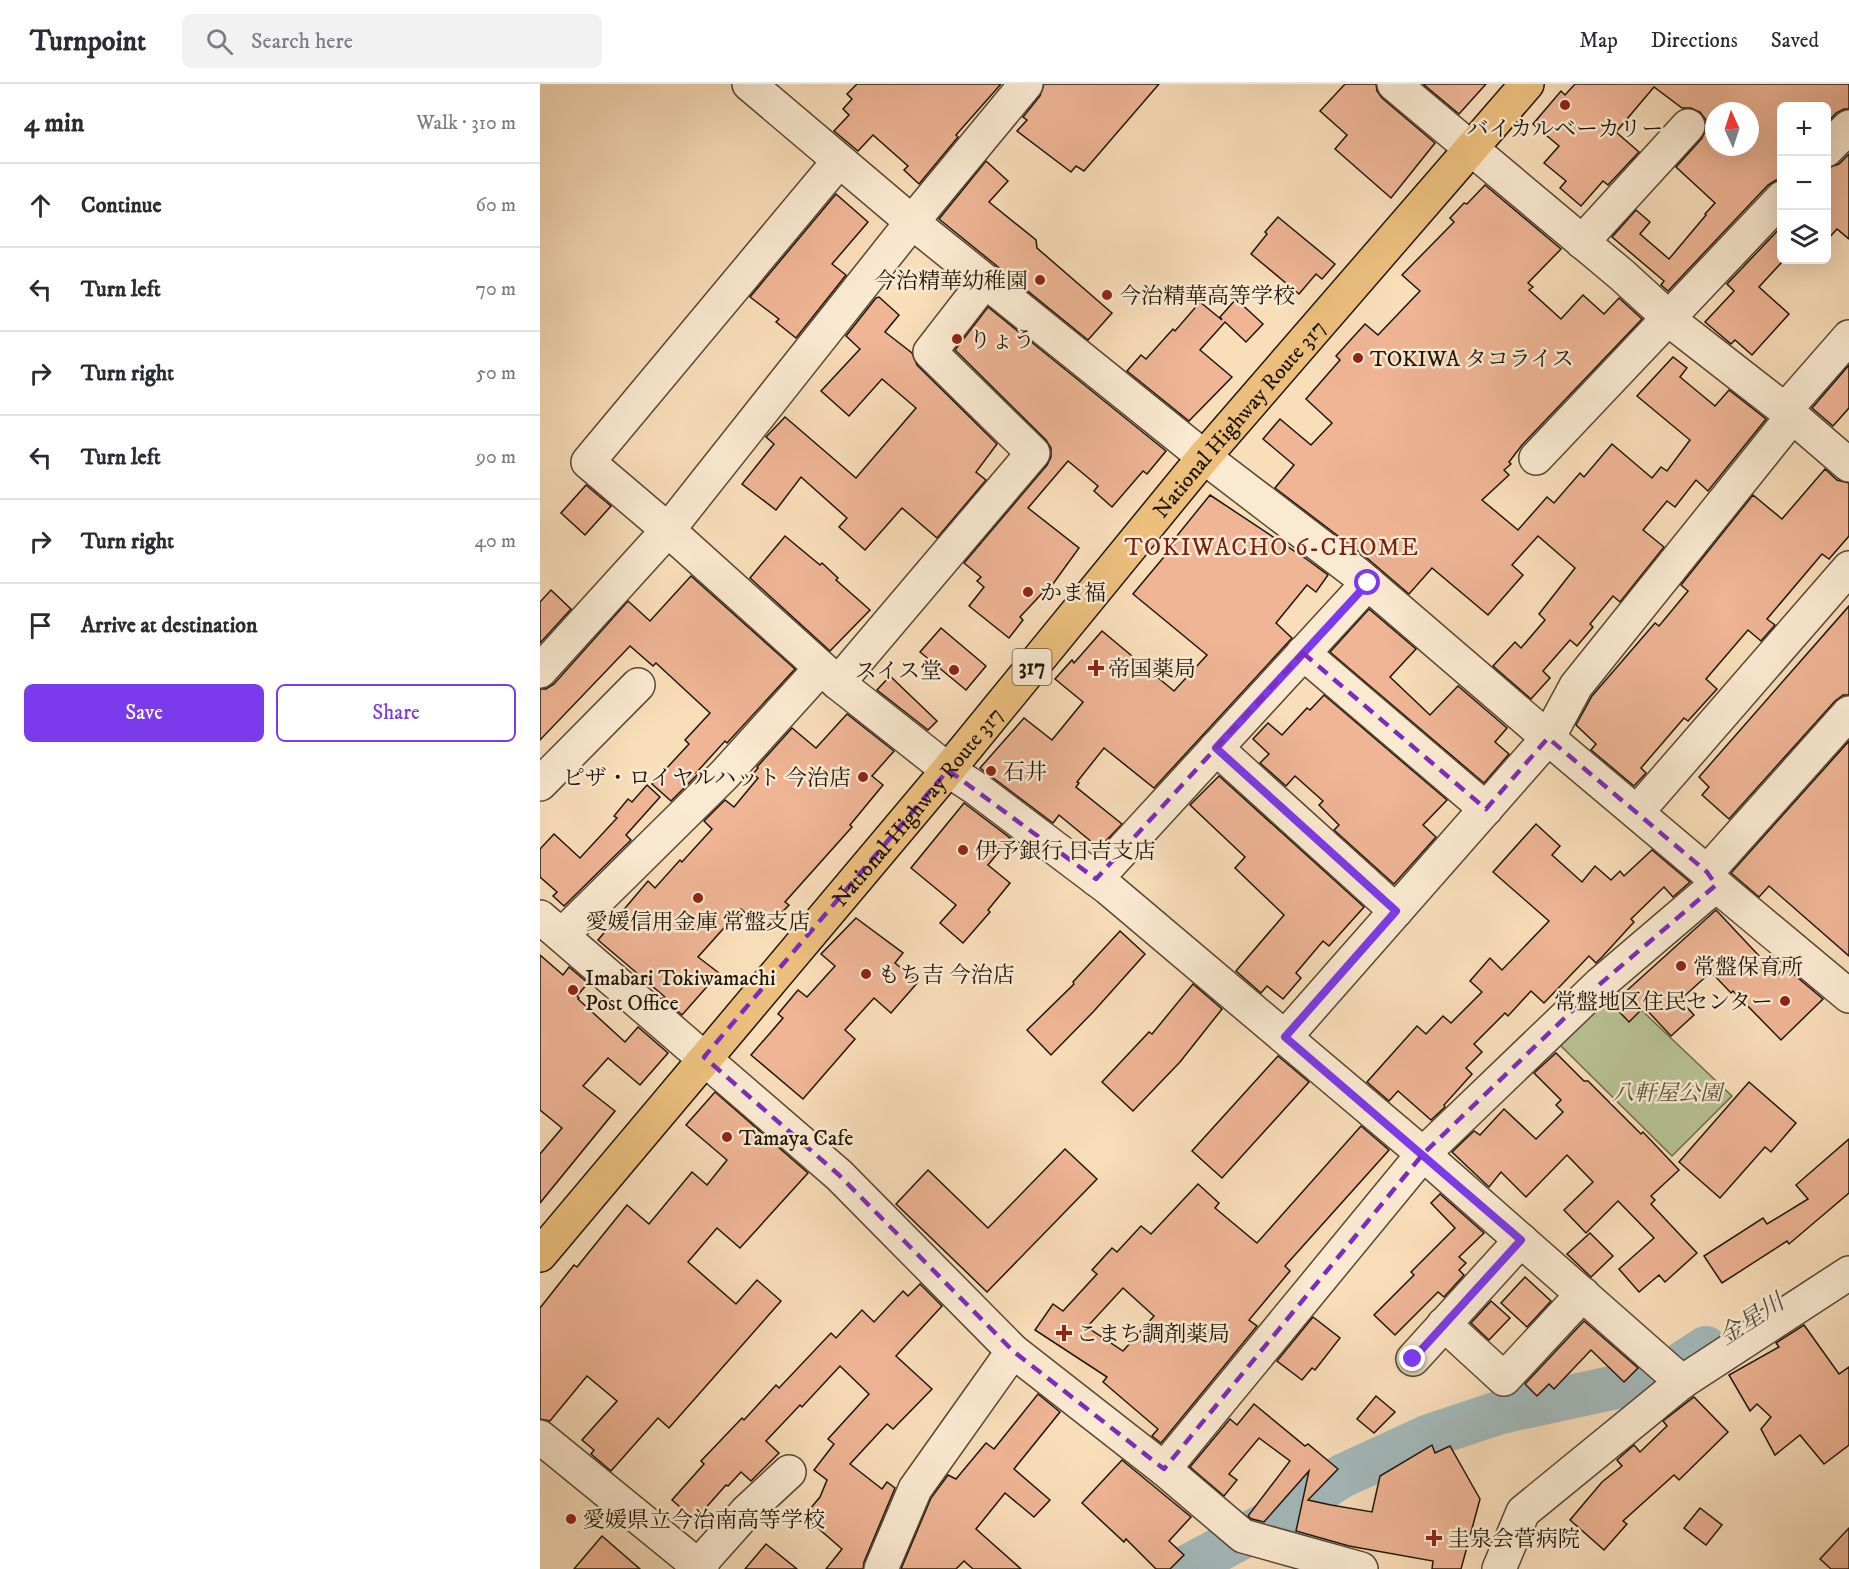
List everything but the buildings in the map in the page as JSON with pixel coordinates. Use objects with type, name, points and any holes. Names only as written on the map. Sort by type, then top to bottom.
[{"type":"highway","name":"National Highway Route 317","points":[[540,1255],[948,770],[1204,458],[1527,84]]},
{"type":"street","points":[[749,84],[912,222],[1204,458],[1368,583],[1637,812],[1712,879],[1847,989]]},
{"type":"street","points":[[540,671],[668,530],[912,222],[1026,84]]},
{"type":"street","points":[[1394,84],[1669,317],[1789,413],[1849,465]]},
{"type":"street","points":[[1582,242],[1688,126]]},
{"type":"street","points":[[1831,146],[1849,127]]},
{"type":"street","points":[[839,161],[588,462],[668,530],[830,675],[948,770],[1096,879],[1285,1037],[1423,1154],[1682,1382]]},
{"type":"street","points":[[1536,458],[1777,203]]},
{"type":"street","points":[[985,281],[930,352],[1033,453],[830,675],[724,775],[551,926],[839,1175],[1013,1351],[1164,1469],[1243,1536],[1361,1569]]},
{"type":"street","points":[[1285,1037],[1548,738],[1576,686],[1849,337]]},
{"type":"street","points":[[1637,812],[1849,568]]},
{"type":"street","points":[[1096,879],[1368,583]]},
{"type":"street","points":[[1303,654],[1486,809]]},
{"type":"street","points":[[540,784],[638,685]]},
{"type":"street","points":[[1164,1469],[1423,1154],[1712,879],[1849,713]]},
{"type":"street","points":[[1216,748],[1396,911]]},
{"type":"street","points":[[1413,1359],[1521,1240]]},
{"type":"street","points":[[1499,1569],[1523,1512],[1682,1382],[1849,1273]]},
{"type":"street","points":[[1444,1324],[1504,1379],[1583,1294]]},
{"type":"street","points":[[881,1569],[915,1489],[1013,1351]]},
{"type":"street","points":[[540,1437],[700,1567],[747,1511],[789,1472]]},
{"type":"highlighted area","points":[[1303,653],[1486,809],[1548,738],[1707,872],[1716,885],[1600,984],[1423,1154],[1164,1469],[1013,1351],[839,1175],[704,1057],[948,770],[1096,879]]},
{"type":"green space","name":"八軒屋公園","points":[[1616,986],[1732,1096],[1672,1156],[1555,1040]]},
{"type":"waterway","points":[[1183,1569],[1265,1525],[1342,1476],[1429,1436],[1501,1412],[1630,1384],[1652,1383],[1706,1348]]},
{"type":"place","name":"バイカルベーカリー","points":[[1565,105]]},
{"type":"place","name":"今治精華幼稚園","points":[[1040,280]]},
{"type":"place","name":"今治精華高等学校","points":[[1107,295]]},
{"type":"place","name":"りょう","points":[[957,339]]},
{"type":"place","name":"TOKIWA タコライス","points":[[1358,358]]},
{"type":"place","name":"かま福","points":[[1028,592]]},
{"type":"place","name":"帝国薬局","points":[[1096,668]]},
{"type":"place","name":"スイス堂","points":[[954,670]]},
{"type":"place","name":"石井","points":[[991,771]]},
{"type":"place","name":"ピザ・ロイヤルハット 今治店","points":[[863,777]]},
{"type":"place","name":"伊予銀行 日吉支店","points":[[963,850]]},
{"type":"place","name":"愛媛信用金庫 常盤支店","points":[[698,898]]},
{"type":"place","name":"常盤保育所","points":[[1681,966]]},
{"type":"place","name":"もち吉 今治店","points":[[866,974]]},
{"type":"place","name":"Imabari Tokiwamachi Post Office","points":[[573,990]]},
{"type":"place","name":"常盤地区住民センター","points":[[1785,1001]]},
{"type":"place","name":"Tamaya Cafe","points":[[727,1137]]},
{"type":"place","name":"こまち調剤薬局","points":[[1064,1333]]},
{"type":"place","name":"愛媛県立今治南高等学校","points":[[571,1519]]},
{"type":"place","name":"圭泉会菅病院","points":[[1434,1538]]},
{"type":"district","name":"TOKIWACHO 6-CHOME","points":[[1272,547]]},
{"type":"route","points":[[1368,583],[1216,748],[1396,911],[1285,1037],[1521,1240],[1413,1359]]},
{"type":"water label","name":"金星川","points":[[1751,1319]]}]
